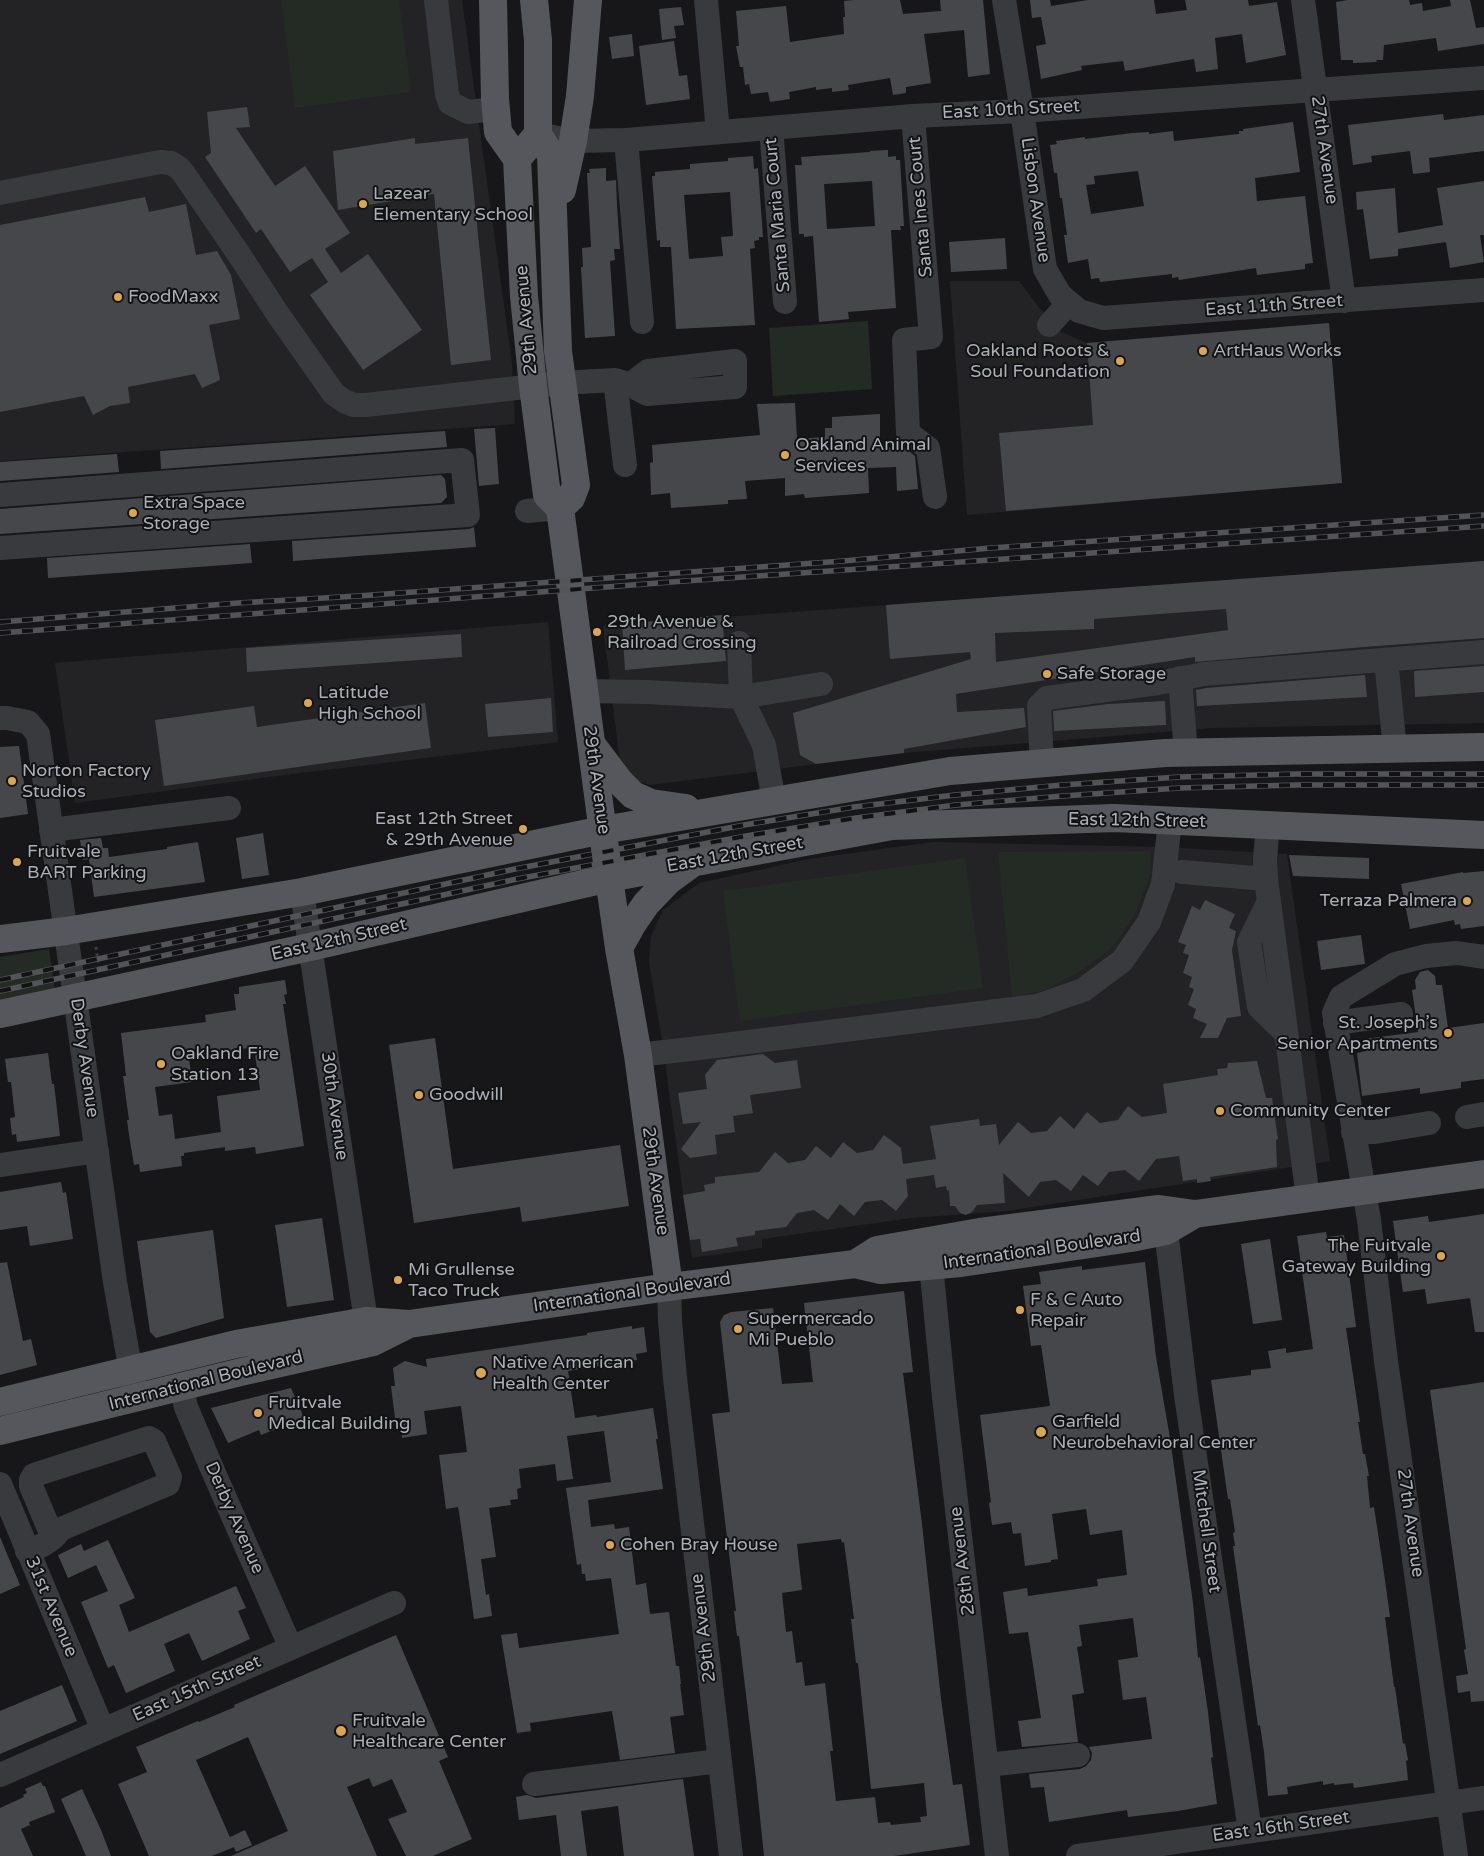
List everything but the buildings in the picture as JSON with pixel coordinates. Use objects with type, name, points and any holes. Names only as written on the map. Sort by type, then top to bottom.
[{"type":"main road","points":[[493,0],[498,132],[517,159],[538,134],[538,40],[534,0]]},
{"type":"main road","points":[[553,231],[573,141],[580,96],[588,0]]},
{"type":"main road","name":"29th Avenue","points":[[538,134],[551,155],[561,383],[576,485],[570,498],[560,508]]},
{"type":"main road","name":"29th Avenue","points":[[517,159],[524,296],[547,494],[560,508],[609,878],[638,1055],[669,1287]]},
{"type":"main road","points":[[591,744],[620,782],[633,795],[651,803],[712,812]]},
{"type":"main road","points":[[0,939],[302,892],[603,830],[950,771],[1186,753],[1484,747]]},
{"type":"main road","name":"East 12th Street","points":[[0,1014],[310,947],[609,878],[892,826],[1114,818],[1484,834]]},
{"type":"main road","points":[[619,948],[633,922],[646,904],[668,881],[694,862]]},
{"type":"main road","name":"International Boulevard","points":[[855,1264],[877,1250],[980,1232],[1159,1209],[1195,1214],[1484,1174]]},
{"type":"main road","name":"International Boulevard","points":[[0,1402],[236,1344],[366,1321],[409,1324],[669,1287],[855,1264],[881,1270],[1034,1253],[1166,1231],[1195,1214]]},
{"type":"main road","name":"International Boulevard","points":[[0,1431],[181,1386],[373,1342],[409,1324]]},
{"type":"street","points":[[436,0],[447,94],[450,103],[468,112],[496,109]]},
{"type":"street","points":[[706,0],[718,132]]},
{"type":"street","name":"Lisbon Avenue","points":[[1004,0],[1044,269],[1051,284],[1068,304]]},
{"type":"street","name":"27th Avenue","points":[[1303,0],[1344,301]]},
{"type":"street","name":"East 10th Street","points":[[538,134],[573,141],[626,140],[914,116],[1022,111],[1484,78]]},
{"type":"street","name":"Santa Ines Court","points":[[914,116],[931,337],[904,340],[908,433],[928,448],[935,497]]},
{"type":"street","name":"Santa Maria Court","points":[[771,128],[785,302]]},
{"type":"street","points":[[626,140],[642,322]]},
{"type":"street","points":[[0,193],[160,162],[171,163],[184,174],[324,384],[344,402],[354,405],[366,405],[561,383],[622,382],[625,465]]},
{"type":"street","name":"East 11th Street","points":[[1068,304],[1079,312],[1103,318],[1484,290]]},
{"type":"street","points":[[1050,325],[1068,304]]},
{"type":"street","points":[[0,495],[462,460],[468,515],[0,548]]},
{"type":"street","points":[[527,511],[560,508]]},
{"type":"street","points":[[739,643],[741,696],[764,745],[774,801]]},
{"type":"street","points":[[1042,763],[1039,706],[1047,698],[1204,674],[1484,652]]},
{"type":"street","points":[[1386,660],[1395,749]]},
{"type":"street","points":[[1180,678],[1186,753]]},
{"type":"street","points":[[584,691],[741,696],[821,684]]},
{"type":"street","name":"Derby Avenue","points":[[0,718],[28,722],[38,734],[115,1282],[136,1398]]},
{"type":"street","points":[[51,830],[229,808]]},
{"type":"street","points":[[638,1055],[708,1048],[1037,1006],[1083,990],[1122,961],[1149,922],[1163,884],[1170,821]]},
{"type":"street","points":[[1268,825],[1265,859],[1267,890],[1308,1198]]},
{"type":"street","points":[[1182,872],[1267,890]]},
{"type":"street","name":"30th Avenue","points":[[302,892],[366,1321]]},
{"type":"street","points":[[1401,1014],[1335,1023],[1334,1013],[1341,997],[1395,964],[1426,956],[1457,953],[1484,957]]},
{"type":"street","name":"27th Avenue","points":[[1335,1023],[1364,1190],[1456,1856]]},
{"type":"street","points":[[1353,1132],[1375,1132],[1429,1123]]},
{"type":"street","points":[[0,1165],[97,1152]]},
{"type":"street","name":"Mitchell Street","points":[[1166,1231],[1188,1405],[1250,1831]]},
{"type":"street","name":"28th Avenue","points":[[931,1265],[944,1397],[997,1856]]},
{"type":"street","name":"29th Avenue","points":[[669,1287],[675,1378],[731,1856]]},
{"type":"street","name":"Derby Avenue","points":[[181,1386],[190,1415],[291,1648]]},
{"type":"street","points":[[27,1552],[43,1545],[53,1538],[60,1529],[168,1484],[170,1477],[154,1441],[149,1438],[34,1475],[31,1480],[31,1486],[53,1538]]},
{"type":"street","name":"31st Avenue","points":[[0,1484],[103,1730]]},
{"type":"street","name":"East 15th Street","points":[[0,1775],[394,1603]]},
{"type":"street","points":[[987,1765],[1078,1755]]},
{"type":"street","points":[[534,1784],[720,1761]]},
{"type":"street","name":"East 16th Street","points":[[1078,1856],[1484,1798]]},
{"type":"path","points":[[95,942],[100,976]]},
{"type":"shaded area","points":[[0,0],[462,0],[512,364],[515,424],[0,461]]},
{"type":"shaded area","points":[[281,0],[399,0],[411,92],[295,108]]},
{"type":"shaded area","points":[[950,281],[1019,281],[1061,332],[1087,343],[1329,323],[1342,483],[967,515]]},
{"type":"shaded area","points":[[868,321],[872,389],[773,396],[769,328]]},
{"type":"shaded area","name":"Safe Storage","points":[[1484,561],[1484,723],[1212,728],[904,753],[650,785],[632,779],[620,762],[603,626]]},
{"type":"shaded area","name":"Latitude High School","points":[[548,622],[558,742],[284,775],[75,803],[55,663]]},
{"type":"shaded area","points":[[933,842],[1162,847],[1287,854],[1330,1161],[1007,1211],[911,1218],[762,1239],[762,1248],[692,1258],[662,1041],[649,962],[651,936],[663,910],[699,883],[809,859]]},
{"type":"shaded area","points":[[1150,851],[1151,873],[1134,916],[1111,949],[1077,973],[1045,990],[1012,998],[998,852]]},
{"type":"shaded area","points":[[965,858],[983,988],[740,1021],[723,891]]},
{"type":"shaded area","points":[[49,949],[55,991],[0,1004],[0,957]]},
{"type":"railway","points":[[0,622],[238,603],[843,561],[991,548],[1484,515]]},
{"type":"railway","points":[[0,633],[685,581],[1484,526]]},
{"type":"railway","points":[[0,980],[515,869],[744,825],[854,807],[1062,785],[1179,777],[1297,774],[1484,774]]},
{"type":"railway","points":[[0,991],[517,879],[746,836],[856,818],[956,805],[1179,788],[1297,785],[1484,785]]},
{"type":"place","name":"Lazear Elementary School","points":[[363,204]]},
{"type":"place","name":"FoodMaxx","points":[[118,297]]},
{"type":"place","name":"ArtHaus Works","points":[[1203,351]]},
{"type":"place","name":"Oakland Roots & Soul Foundation","points":[[1120,361]]},
{"type":"place","name":"Oakland Animal Services","points":[[785,455]]},
{"type":"place","name":"Extra Space Storage","points":[[133,513]]},
{"type":"place","name":"29th Avenue & Railroad Crossing","points":[[597,632]]},
{"type":"place","name":"Safe Storage","points":[[1047,674]]},
{"type":"place","name":"Latitude High School","points":[[308,703]]},
{"type":"place","name":"Norton Factory Studios","points":[[12,781]]},
{"type":"place","name":"East 12th Street & 29th Avenue","points":[[523,829]]},
{"type":"place","name":"Fruitvale BART Parking","points":[[17,862]]},
{"type":"place","name":"Terraza Palmera","points":[[1467,901]]},
{"type":"place","name":"St. Joseph’s Senior Apartments","points":[[1448,1033]]},
{"type":"place","name":"Oakland Fire Station 13","points":[[161,1064]]},
{"type":"place","name":"Goodwill","points":[[419,1095]]},
{"type":"place","name":"Community Center","points":[[1220,1111]]},
{"type":"place","name":"The Fuitvale Gateway Building","points":[[1441,1256]]},
{"type":"place","name":"Mi Grullense Taco Truck","points":[[398,1280]]},
{"type":"place","name":"F & C Auto Repair","points":[[1020,1310]]},
{"type":"place","name":"Supermercado Mi Pueblo","points":[[738,1329]]},
{"type":"place","name":"Native American Health Center","points":[[481,1373]]},
{"type":"place","name":"Fruitvale Medical Building","points":[[258,1413]]},
{"type":"place","name":"Garfield Neurobehavioral Center","points":[[1041,1432]]},
{"type":"place","name":"Cohen Bray House","points":[[610,1545]]},
{"type":"place","name":"Fruitvale Healthcare Center","points":[[341,1731]]}]
